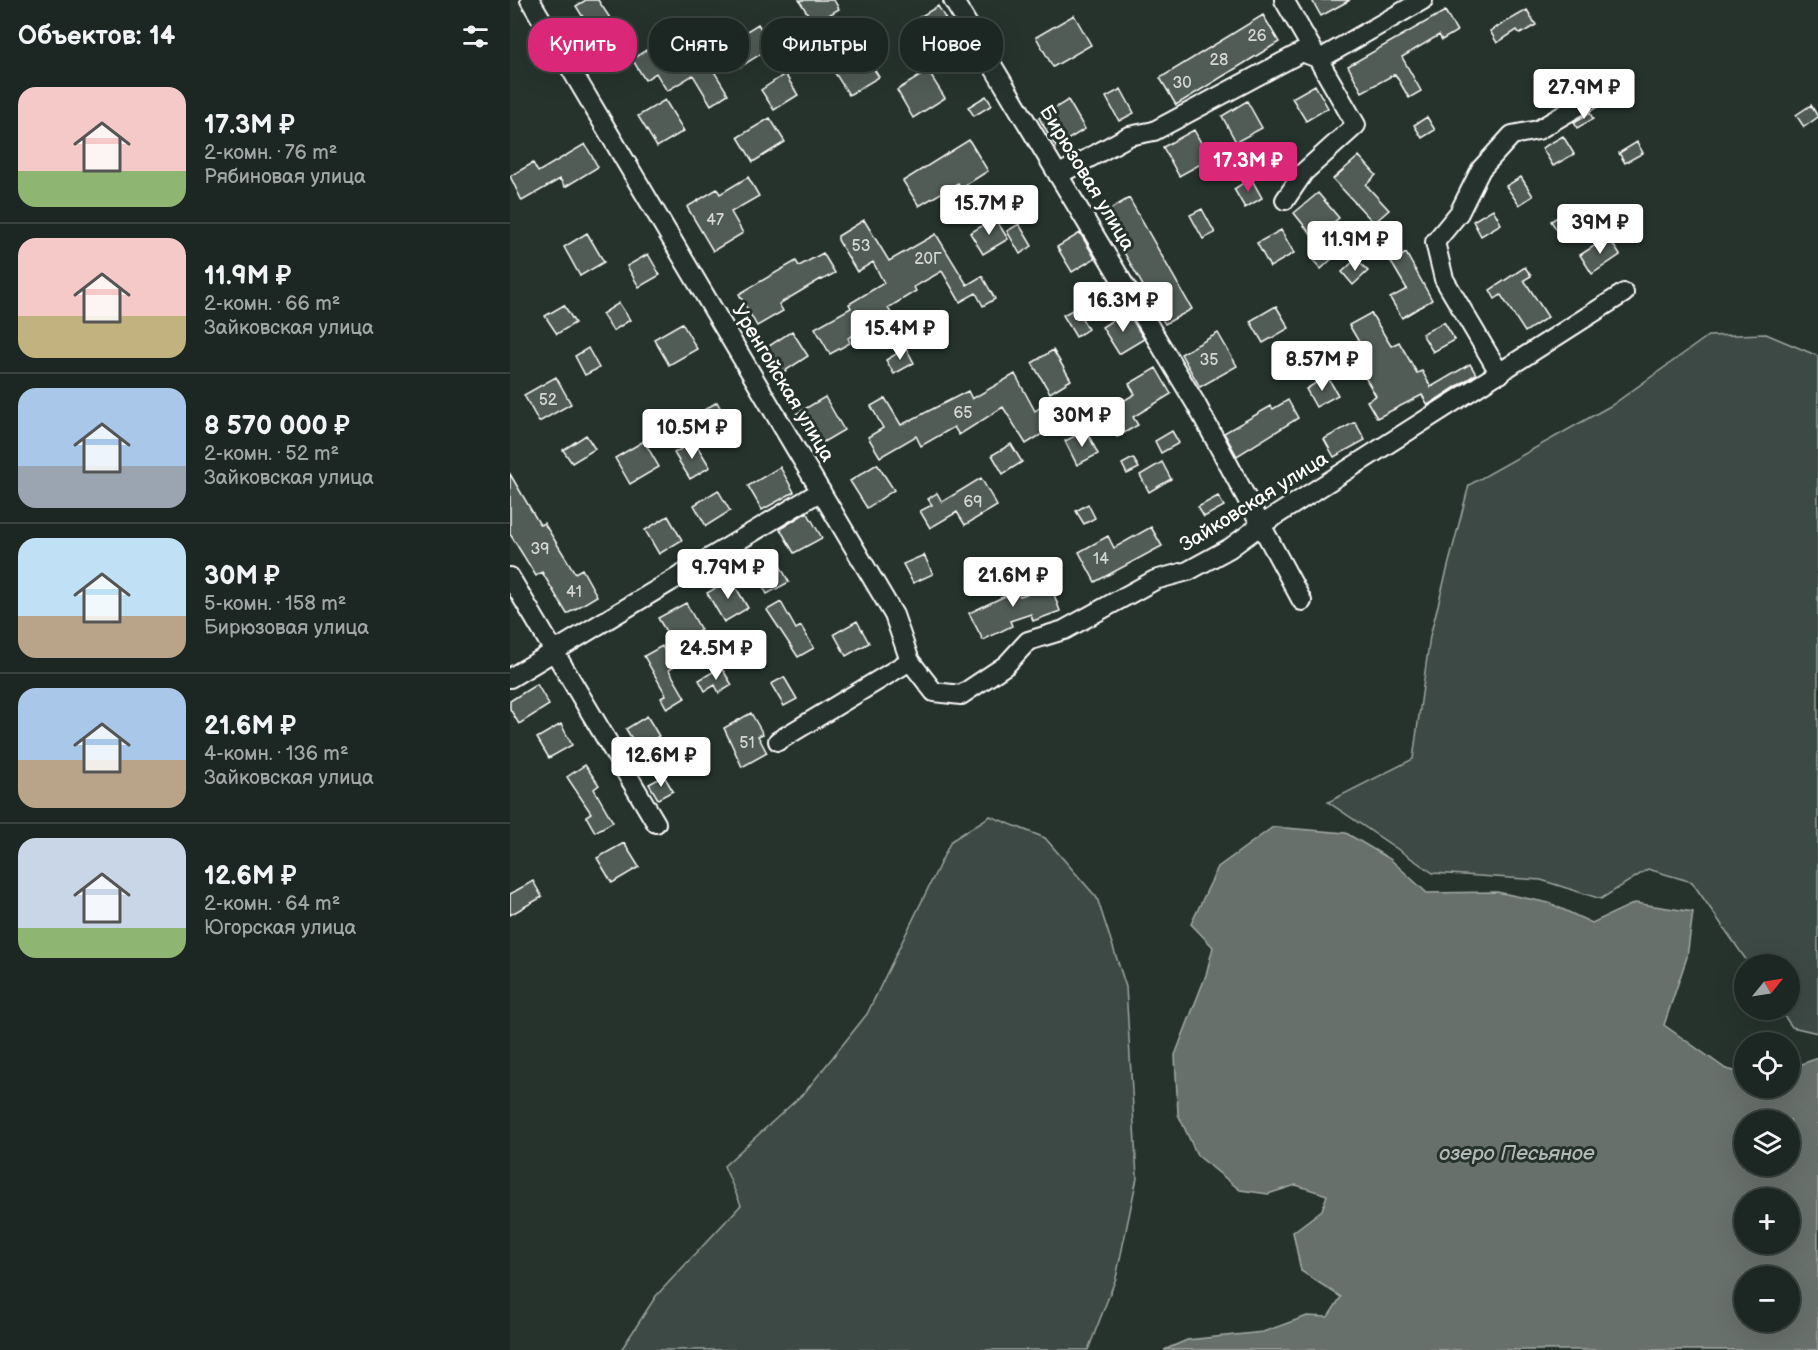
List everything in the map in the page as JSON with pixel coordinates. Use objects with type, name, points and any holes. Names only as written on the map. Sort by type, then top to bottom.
[{"type":"street","name":"Уренгойская улица","points":[[530,0],[894,615],[910,661]]},
{"type":"street","name":"Бирюзовая улица","points":[[953,0],[1196,404],[1302,601]]},
{"type":"street","points":[[1284,0],[1356,125],[1304,172],[1285,200]]},
{"type":"street","points":[[1320,59],[1423,0]]},
{"type":"street","points":[[1058,175],[1129,136],[1154,131],[1302,52],[1320,59]]},
{"type":"street","points":[[1500,374],[1444,279],[1435,242],[1459,213],[1480,169],[1512,135],[1538,130],[1616,84]]},
{"type":"street","name":"Зайковская улица","points":[[910,661],[934,692],[961,695],[1006,665],[1028,641],[1064,630],[1155,580],[1188,571],[1230,548],[1261,525],[1624,293]]},
{"type":"street","points":[[510,678],[821,491]]},
{"type":"street","points":[[510,577],[656,823]]},
{"type":"street","points":[[778,741],[910,661]]},
{"type":"shaded area","points":[[1766,334],[1818,356],[1818,1033],[1792,1027],[1787,1020],[1800,1020],[1800,954],[1742,954],[1692,882],[1648,869],[1601,899],[1541,880],[1433,873],[1328,802],[1413,759],[1430,636],[1469,485],[1612,405],[1708,336]]},
{"type":"shaded area","points":[[990,816],[1045,838],[1097,898],[1126,987],[1137,1178],[1116,1278],[1088,1350],[621,1350],[656,1296],[741,1205],[724,1166],[805,1092],[867,1014],[951,841]]},
{"type":"water","name":"озеро Песьяное","points":[[1273,827],[1346,833],[1390,859],[1427,893],[1497,892],[1549,903],[1592,923],[1635,903],[1693,912],[1687,957],[1664,1025],[1726,1069],[1734,1071],[1734,1098],[1800,1098],[1800,1064],[1818,1058],[1818,1350],[1164,1350],[1187,1340],[1263,1332],[1307,1316],[1328,1317],[1341,1297],[1301,1271],[1293,1232],[1322,1210],[1327,1195],[1296,1185],[1268,1194],[1240,1190],[1197,1155],[1178,1114],[1175,1055],[1206,975],[1213,947],[1191,924],[1218,867]]},
{"type":"building","points":[[586,0],[598,0],[610,18],[584,18],[576,6]]},
{"type":"building","points":[[799,0],[834,0],[839,9],[824,18],[810,18]]},
{"type":"building","points":[[1312,0],[1350,0],[1321,16]]},
{"type":"building","points":[[938,6],[945,18],[918,18]]},
{"type":"building","points":[[1527,10],[1536,25],[1520,34],[1517,30],[1497,43],[1490,31]]},
{"type":"building","points":[[1445,11],[1457,31],[1442,40],[1439,35],[1402,57],[1421,91],[1409,98],[1395,74],[1362,92],[1348,66]]},
{"type":"building","points":[[1074,15],[1091,45],[1053,67],[1036,37]]},
{"type":"building","points":[[1263,15],[1279,42],[1176,105],[1160,78]]},
{"type":"building","points":[[758,24],[761,29],[761,54],[749,61],[749,30]]},
{"type":"building","points":[[649,48],[649,72],[714,72],[728,94],[711,105],[693,75],[667,91],[656,73],[645,80],[637,67],[637,56]]},
{"type":"building","points":[[834,72],[876,72],[879,77],[849,95]]},
{"type":"building","points":[[929,72],[945,98],[913,118],[897,90]]},
{"type":"building","points":[[785,74],[798,95],[774,110],[761,90]]},
{"type":"building","points":[[1315,85],[1328,108],[1306,121],[1292,98]]},
{"type":"building","points":[[1121,89],[1134,113],[1119,121],[1106,97]]},
{"type":"building","points":[[986,96],[992,105],[974,116],[968,107]]},
{"type":"building","points":[[665,100],[684,131],[657,147],[638,116]]},
{"type":"building","points":[[1068,100],[1085,129],[1056,147],[1039,118]]},
{"type":"building","points":[[1247,101],[1262,128],[1236,142],[1222,116]]},
{"type":"building","points":[[1811,105],[1818,117],[1804,127],[1796,115]]},
{"type":"building","points":[[1590,113],[1593,119],[1577,128],[1574,122]]},
{"type":"building","points":[[1427,117],[1435,130],[1422,138],[1414,125]]},
{"type":"building","points":[[770,118],[785,142],[753,162],[738,137]]},
{"type":"building","points":[[1194,130],[1210,159],[1179,176],[1163,147]]},
{"type":"building","points":[[1563,136],[1574,154],[1553,166],[1542,148]]},
{"type":"building","points":[[969,140],[988,171],[961,188],[958,183],[919,206],[903,181]]},
{"type":"building","points":[[1637,142],[1643,153],[1625,163],[1619,153]]},
{"type":"building","points":[[585,144],[598,167],[565,187],[560,179],[522,201],[510,176],[533,163],[538,172]]},
{"type":"building","points":[[1359,156],[1376,175],[1366,185],[1389,210],[1374,223],[1333,179]]},
{"type":"building","points":[[748,177],[759,196],[731,212],[743,233],[713,251],[687,207],[717,189],[720,194]]},
{"type":"building","points":[[1521,177],[1533,196],[1519,205],[1506,186]]},
{"type":"building","points":[[1251,178],[1262,198],[1245,208],[1234,189]]},
{"type":"building","points":[[1318,193],[1339,218],[1314,238],[1294,213]]},
{"type":"building","points":[[1129,198],[1192,309],[1165,324],[1102,214]]},
{"type":"building","points":[[1202,209],[1215,233],[1203,239],[1190,215]]},
{"type":"building","points":[[1493,209],[1501,224],[1481,236],[1473,221]]},
{"type":"building","points":[[1571,209],[1580,223],[1560,235],[1551,221]]},
{"type":"building","points":[[995,218],[1008,239],[983,254],[970,233]]},
{"type":"building","points":[[864,220],[889,261],[936,234],[967,285],[982,276],[995,299],[983,306],[976,293],[960,302],[942,271],[914,287],[916,291],[888,308],[891,313],[848,338],[850,343],[830,354],[815,328],[851,308],[849,304],[884,283],[873,262],[857,272],[838,240],[838,236]]},
{"type":"building","points":[[1019,224],[1032,246],[1020,254],[1007,231]]},
{"type":"building","points":[[1281,230],[1294,253],[1270,267],[1257,243]]},
{"type":"building","points":[[587,233],[604,262],[580,276],[564,247]]},
{"type":"building","points":[[1080,233],[1095,258],[1072,272],[1057,247]]},
{"type":"building","points":[[1608,237],[1620,255],[1592,274],[1580,255]]},
{"type":"building","points":[[1327,245],[1336,255],[1321,269],[1312,259]]},
{"type":"building","points":[[823,253],[835,273],[779,304],[783,311],[757,326],[739,294],[796,261],[799,266]]},
{"type":"building","points":[[1406,253],[1432,300],[1402,318],[1390,298],[1407,289],[1391,262]]},
{"type":"building","points":[[648,254],[660,275],[639,287],[627,266]]},
{"type":"building","points":[[1356,259],[1368,271],[1353,285],[1342,272]]},
{"type":"building","points":[[1525,267],[1531,276],[1524,280],[1548,317],[1525,332],[1501,295],[1495,299],[1490,290]]},
{"type":"building","points":[[619,303],[630,320],[613,331],[602,314]]},
{"type":"building","points":[[564,305],[575,323],[557,334],[545,316]]},
{"type":"building","points":[[1276,306],[1289,328],[1263,343],[1250,321]]},
{"type":"building","points":[[1076,308],[1088,329],[1076,337],[1063,315]]},
{"type":"building","points":[[1127,311],[1144,339],[1119,354],[1102,327]]},
{"type":"building","points":[[1371,313],[1391,346],[1399,342],[1417,373],[1422,371],[1431,387],[1470,364],[1476,374],[1428,405],[1422,395],[1377,418],[1367,401],[1376,396],[1358,365],[1369,359],[1349,325]]},
{"type":"building","points":[[1444,322],[1455,340],[1433,352],[1422,334]]},
{"type":"building","points":[[682,323],[697,349],[669,365],[654,339]]},
{"type":"building","points":[[792,331],[808,356],[782,373],[766,348]]},
{"type":"building","points":[[1218,333],[1237,366],[1200,387],[1181,354]]},
{"type":"building","points":[[588,348],[599,368],[585,375],[575,356]]},
{"type":"building","points":[[906,348],[914,363],[894,374],[886,360]]},
{"type":"building","points":[[1053,350],[1071,380],[1050,393],[1032,363]]},
{"type":"building","points":[[1156,368],[1171,394],[1133,417],[1138,425],[1117,437],[1103,413],[1135,394],[1129,384]]},
{"type":"building","points":[[1015,374],[1035,411],[1042,406],[1055,426],[1026,444],[1003,407],[959,435],[954,427],[921,446],[916,436],[880,457],[868,437],[883,428],[871,406],[885,398],[901,425],[968,391],[972,399]]},
{"type":"building","points":[[1327,376],[1338,395],[1316,407],[1306,389]]},
{"type":"building","points":[[556,377],[571,404],[539,422],[524,395]]},
{"type":"building","points":[[825,397],[844,430],[815,447],[796,414]]},
{"type":"building","points":[[1288,400],[1298,418],[1237,456],[1224,433],[1271,406],[1273,409]]},
{"type":"building","points":[[717,402],[730,425],[709,438],[696,415]]},
{"type":"building","points":[[1355,422],[1365,440],[1334,457],[1324,439]]},
{"type":"building","points":[[1086,430],[1098,454],[1077,465],[1065,441]]},
{"type":"building","points":[[1172,431],[1179,443],[1161,453],[1155,441]]},
{"type":"building","points":[[586,435],[595,449],[572,463],[563,450]]},
{"type":"building","points":[[644,441],[659,467],[630,484],[615,458]]},
{"type":"building","points":[[694,441],[710,467],[690,479],[674,453]]},
{"type":"building","points":[[1011,444],[1022,462],[1003,474],[992,455]]},
{"type":"building","points":[[1133,458],[1139,468],[1127,474],[1122,464]]},
{"type":"building","points":[[1162,462],[1171,479],[1149,492],[1140,475]]},
{"type":"building","points":[[877,464],[894,490],[867,508],[850,481]]},
{"type":"building","points":[[780,467],[794,492],[762,510],[748,486]]},
{"type":"building","points":[[510,474],[540,525],[544,523],[575,573],[582,569],[597,596],[567,614],[542,572],[536,576],[510,534]]},
{"type":"building","points":[[981,478],[997,506],[965,525],[957,512],[930,528],[920,511],[932,505],[928,499],[937,493],[942,502]]},
{"type":"building","points":[[718,490],[730,511],[706,526],[694,505]]},
{"type":"building","points":[[1218,496],[1224,506],[1204,517],[1198,507]]},
{"type":"building","points":[[1088,504],[1095,518],[1084,524],[1076,511]]},
{"type":"building","points":[[807,512],[822,538],[794,553],[780,529]]},
{"type":"building","points":[[668,516],[682,540],[659,554],[645,530]]},
{"type":"building","points":[[1151,527],[1162,546],[1095,582],[1079,552],[1108,536],[1114,548]]},
{"type":"building","points":[[774,555],[789,582],[767,594],[752,567]]},
{"type":"building","points":[[924,555],[933,574],[913,583],[903,564]]},
{"type":"building","points":[[1012,574],[1020,596],[1051,586],[1060,611],[1033,621],[1031,614],[1010,621],[1012,626],[983,640],[969,613],[1005,596],[999,579]]},
{"type":"building","points":[[731,579],[748,608],[724,622],[707,593]]},
{"type":"building","points":[[781,602],[796,629],[801,626],[814,648],[798,657],[767,610]]},
{"type":"building","points":[[686,603],[701,630],[674,645],[658,618]]},
{"type":"building","points":[[857,621],[869,643],[846,656],[834,634]]},
{"type":"building","points":[[662,646],[674,667],[669,670],[685,698],[667,709],[661,698],[666,695],[644,656]]},
{"type":"building","points":[[721,667],[732,685],[719,693],[715,685],[705,691],[699,680]]},
{"type":"building","points":[[784,677],[797,699],[784,706],[771,684]]},
{"type":"building","points":[[537,684],[549,705],[519,724],[510,709],[510,701]]},
{"type":"building","points":[[751,713],[763,734],[758,736],[767,753],[742,767],[724,728]]},
{"type":"building","points":[[647,716],[659,736],[638,749],[626,729]]},
{"type":"building","points":[[561,724],[572,745],[549,758],[537,738]]},
{"type":"building","points":[[585,765],[599,785],[594,789],[613,822],[595,832],[586,816],[591,813],[567,777]]},
{"type":"building","points":[[664,776],[673,791],[658,799],[649,784]]},
{"type":"building","points":[[624,843],[639,867],[612,883],[597,858]]},
{"type":"building","points":[[533,881],[542,897],[510,915],[510,894]]}]
